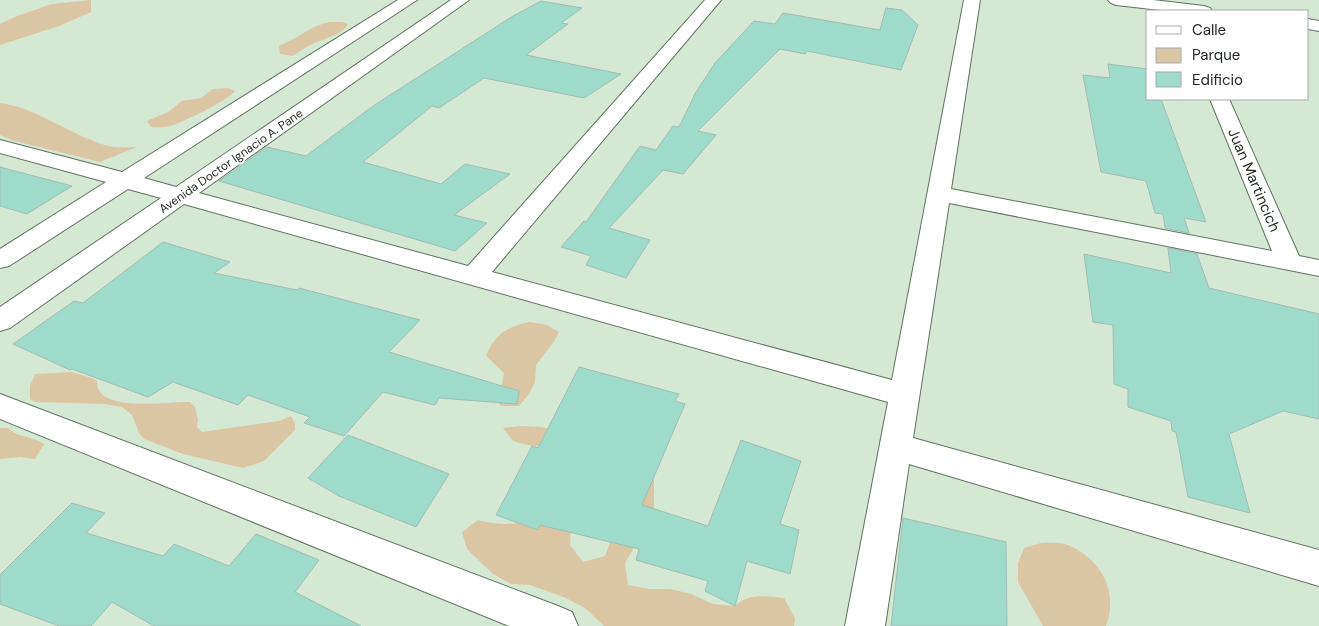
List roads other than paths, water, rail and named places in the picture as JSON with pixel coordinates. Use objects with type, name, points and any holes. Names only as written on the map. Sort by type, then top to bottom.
[{"type":"street","points":[[0,260],[409,0]]},
{"type":"street","name":"Avenida Doctor Ignacio A. Pane","points":[[0,321],[461,0]]},
{"type":"street","points":[[473,277],[713,0]]},
{"type":"street","points":[[1116,0],[1198,10]]},
{"type":"street","points":[[865,626],[939,194],[968,1]]},
{"type":"street","name":"Juan Martincich","points":[[1220,100],[1289,262]]},
{"type":"street","points":[[0,146],[904,395]]},
{"type":"street","points":[[939,194],[1319,268]]},
{"type":"street","points":[[0,406],[558,626]]},
{"type":"street","points":[[896,447],[1319,568]]}]
